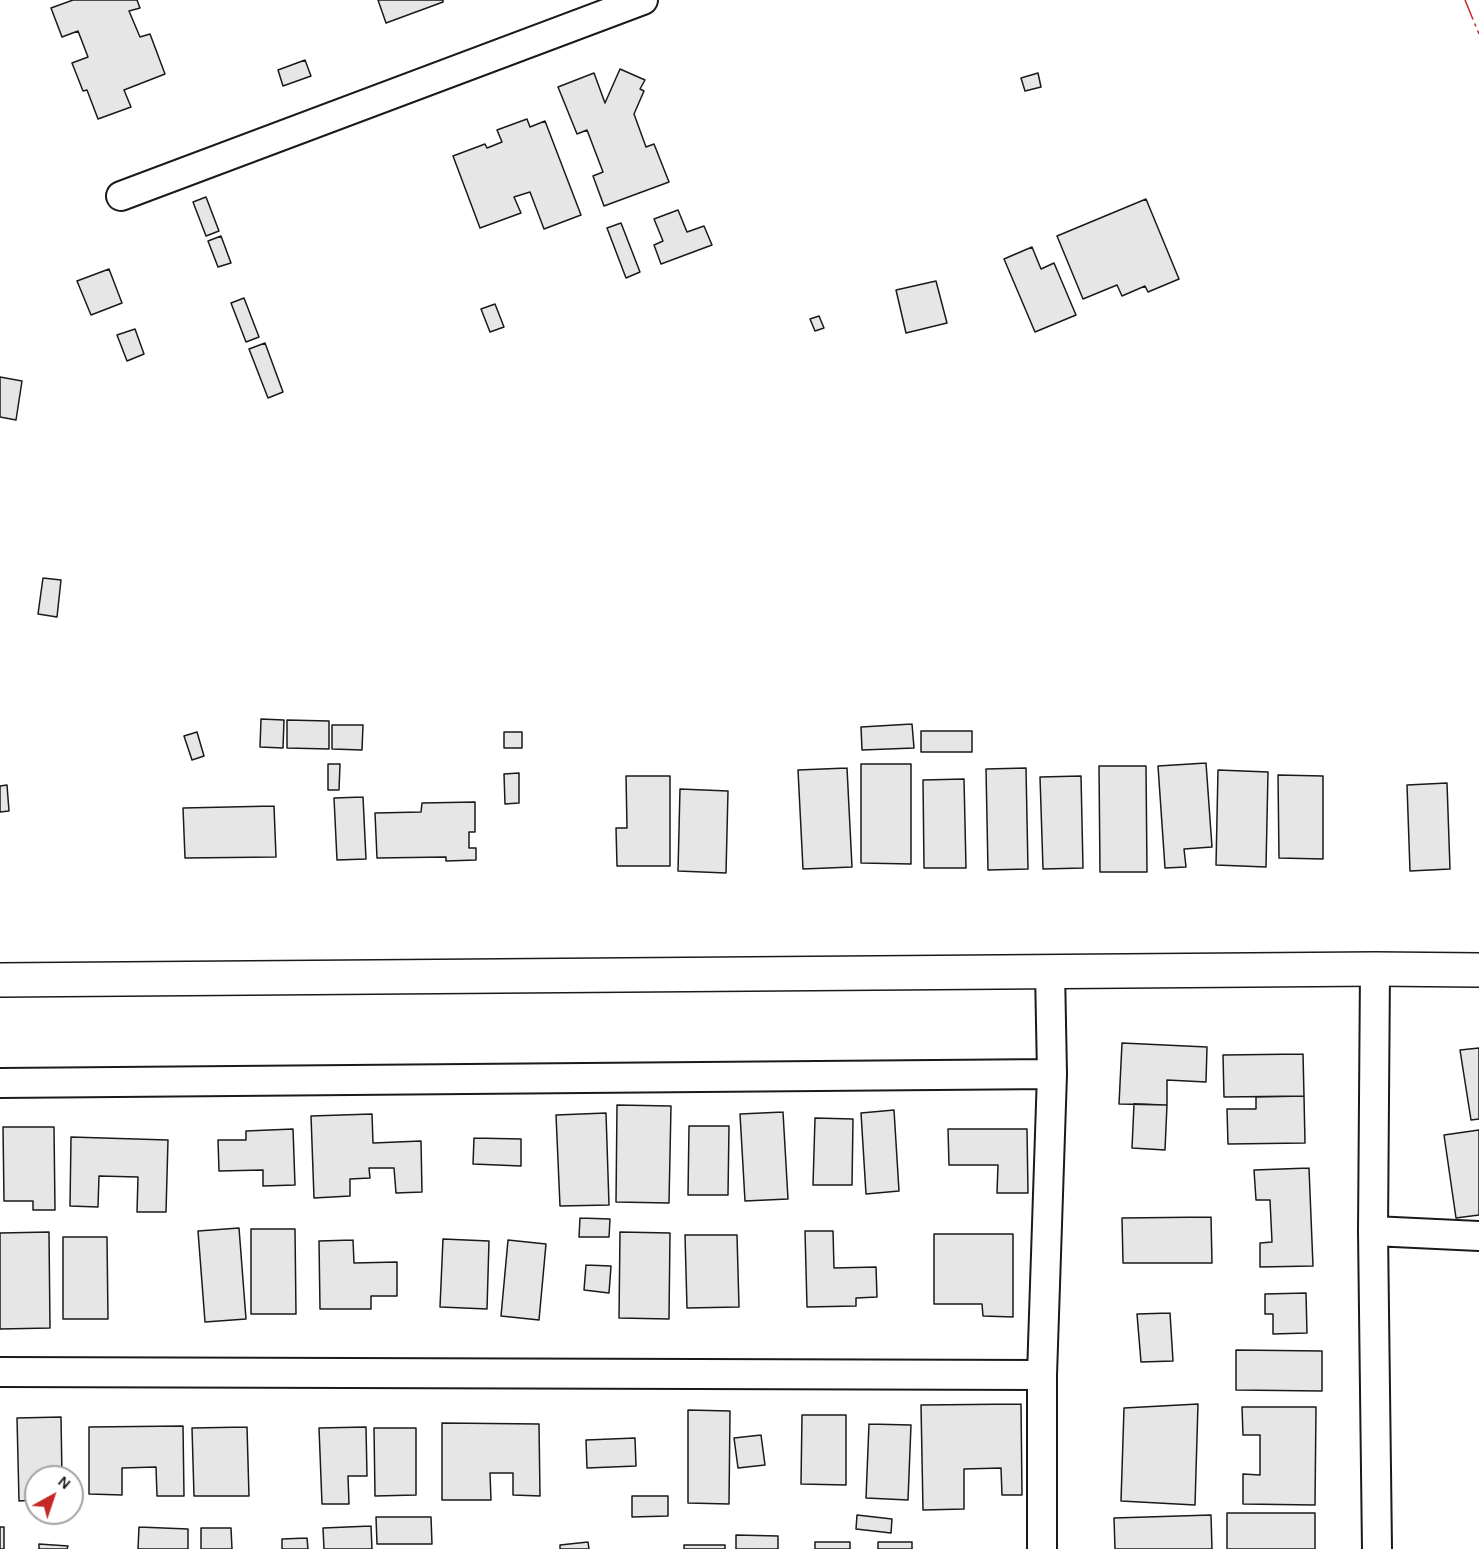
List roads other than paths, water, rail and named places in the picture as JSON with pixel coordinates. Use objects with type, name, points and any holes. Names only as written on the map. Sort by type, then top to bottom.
[{"type":"street","points":[[121,196],[643,0]]},
{"type":"street","points":[[1375,969],[1374,1231],[1377,1549]]},
{"type":"street","points":[[0,980],[1050,971],[1479,970]]},
{"type":"street","points":[[1042,1549],[1042,1375],[1052,1074],[1050,971]]},
{"type":"street","points":[[0,1083],[1052,1074]]},
{"type":"street","points":[[1374,1231],[1479,1236]]},
{"type":"street","points":[[0,1372],[1042,1375]]}]
